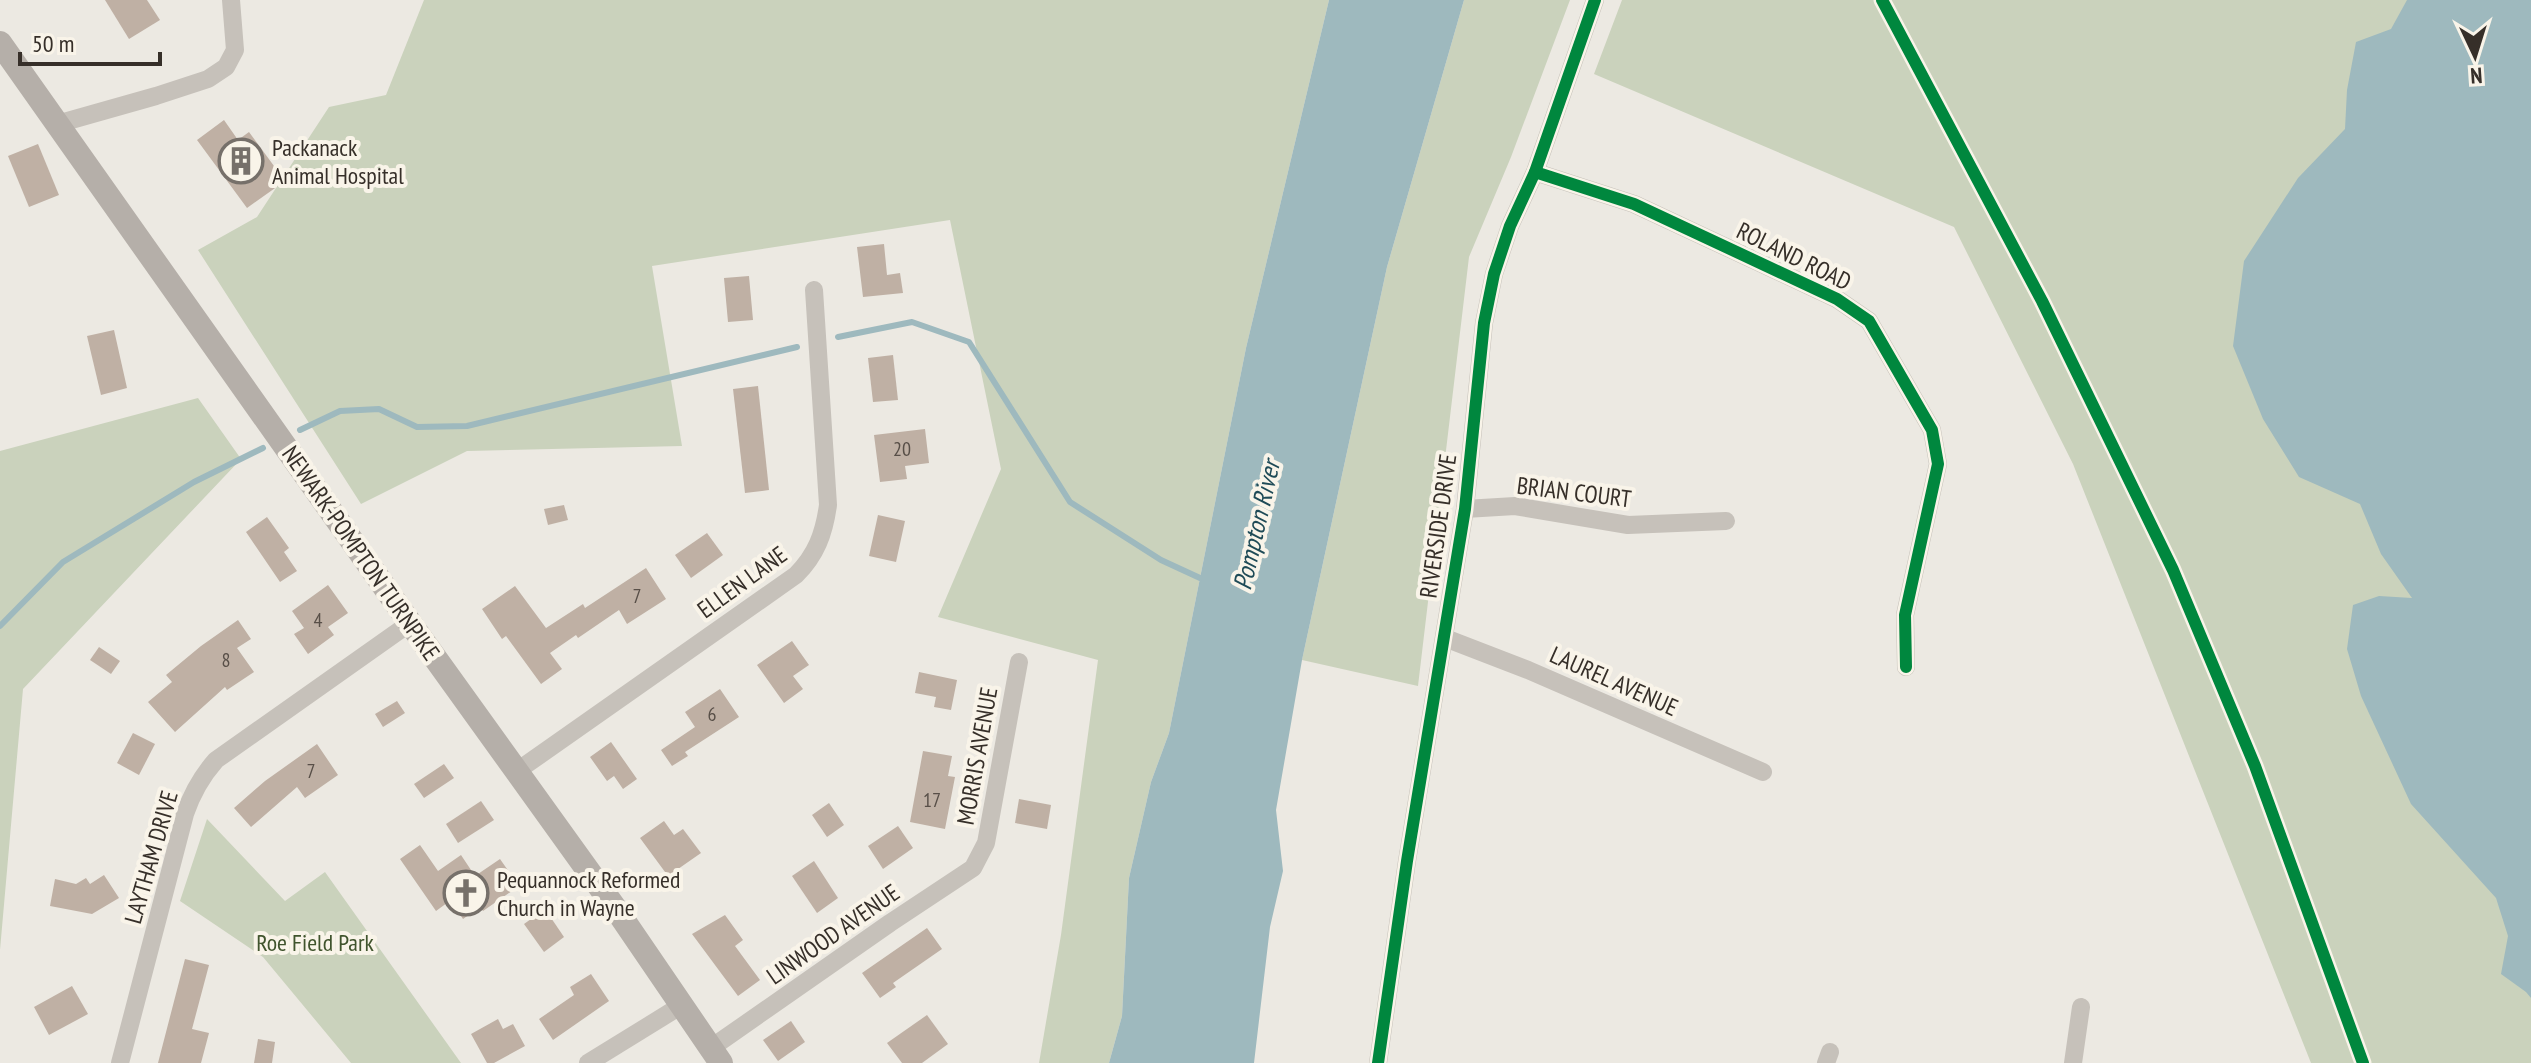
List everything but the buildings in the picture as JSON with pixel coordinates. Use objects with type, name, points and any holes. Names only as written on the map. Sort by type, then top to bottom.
[{"type":"main road","name":"NEWARK-POMPTON TURNPIKE","points":[[0,43],[716,1056]]},
{"type":"street","points":[[57,124],[208,79],[226,67],[235,50],[231,0]]},
{"type":"street","name":"RIVERSIDE DRIVE","points":[[1378,1063],[1407,861],[1465,509],[1484,323],[1494,274],[1510,226],[1535,172],[1594,4]]},
{"type":"street","name":"ROLAND ROAD","points":[[1535,172],[1634,204],[1837,299],[1869,321],[1932,430],[1938,464],[1905,615],[1906,667]]},
{"type":"street","name":"ELLEN LANE","points":[[517,771],[783,584],[809,562],[825,526],[828,505],[814,290]]},
{"type":"street","name":"BRIAN COURT","points":[[1465,509],[1515,506],[1628,525],[1726,521]]},
{"type":"street","name":"LAYTHAM DRIVE","points":[[120,1063],[185,814],[192,793],[203,775],[216,760],[410,623]]},
{"type":"street","name":"LAUREL AVENUE","points":[[1445,638],[1528,670],[1763,772]]},
{"type":"street","name":"MORRIS AVENUE","points":[[981,857],[1019,662]]},
{"type":"street","name":"LINWOOD AVENUE","points":[[716,1056],[890,923],[973,868],[981,857]]},
{"type":"street","points":[[588,1063],[682,1005]]},
{"type":"street","points":[[2073,1063],[2081,1007]]},
{"type":"green space","points":[[424,0],[1329,0],[1246,348],[1169,733],[1151,782],[1129,878],[1122,1016],[1109,1063],[1039,1063],[1061,935],[1098,660],[938,617],[1001,469],[950,220],[652,266],[682,446],[467,451],[361,504],[198,250],[257,217],[329,107],[386,95]]},
{"type":"green space","points":[[1464,0],[1570,0],[1511,157],[1469,257],[1418,686],[1302,660],[1387,267]]},
{"type":"green space","points":[[1622,0],[2531,0],[2531,1063],[2311,1063],[2073,464],[1954,227],[1594,74]]},
{"type":"green space","points":[[198,398],[241,459],[23,689],[0,950],[0,451]]},
{"type":"green space","name":"Roe Field Park","points":[[207,819],[285,901],[325,872],[461,1063],[351,1063],[263,957],[180,901]]},
{"type":"water","name":"Pompton River","points":[[1329,0],[1464,0],[1387,267],[1302,660],[1276,810],[1283,871],[1270,927],[1254,1063],[1109,1063],[1122,1016],[1129,878],[1151,782],[1169,733],[1246,348]]},
{"type":"water","points":[[2407,0],[2531,0],[2531,998],[2501,974],[2508,936],[2496,898],[2411,804],[2361,696],[2347,649],[2353,605],[2379,596],[2412,598],[2381,554],[2360,504],[2299,477],[2263,419],[2233,346],[2244,261],[2298,178],[2345,129],[2347,90],[2356,42],[2391,29]]},
{"type":"waterway","points":[[838,337],[912,322],[969,342],[1070,502],[1161,560],[1200,578]]},
{"type":"waterway","points":[[300,430],[340,411],[379,409],[417,427],[467,426],[797,347]]},
{"type":"waterway","points":[[0,626],[63,562],[194,482],[263,448]]},
{"type":"cycle path","points":[[1378,1063],[1407,861],[1465,509],[1484,323],[1494,274],[1510,226],[1535,172],[1595,0]]},
{"type":"cycle path","points":[[1882,0],[2042,301],[2173,570],[2255,766],[2363,1063]]},
{"type":"cycle path","points":[[1535,172],[1634,204],[1837,299],[1869,321],[1932,430],[1938,464],[1905,615],[1906,667]]},
{"type":"place","name":"Packanack Animal Hospital","points":[[241,161]]},
{"type":"place","name":"Pequannock Reformed Church in Wayne","points":[[466,893]]}]
